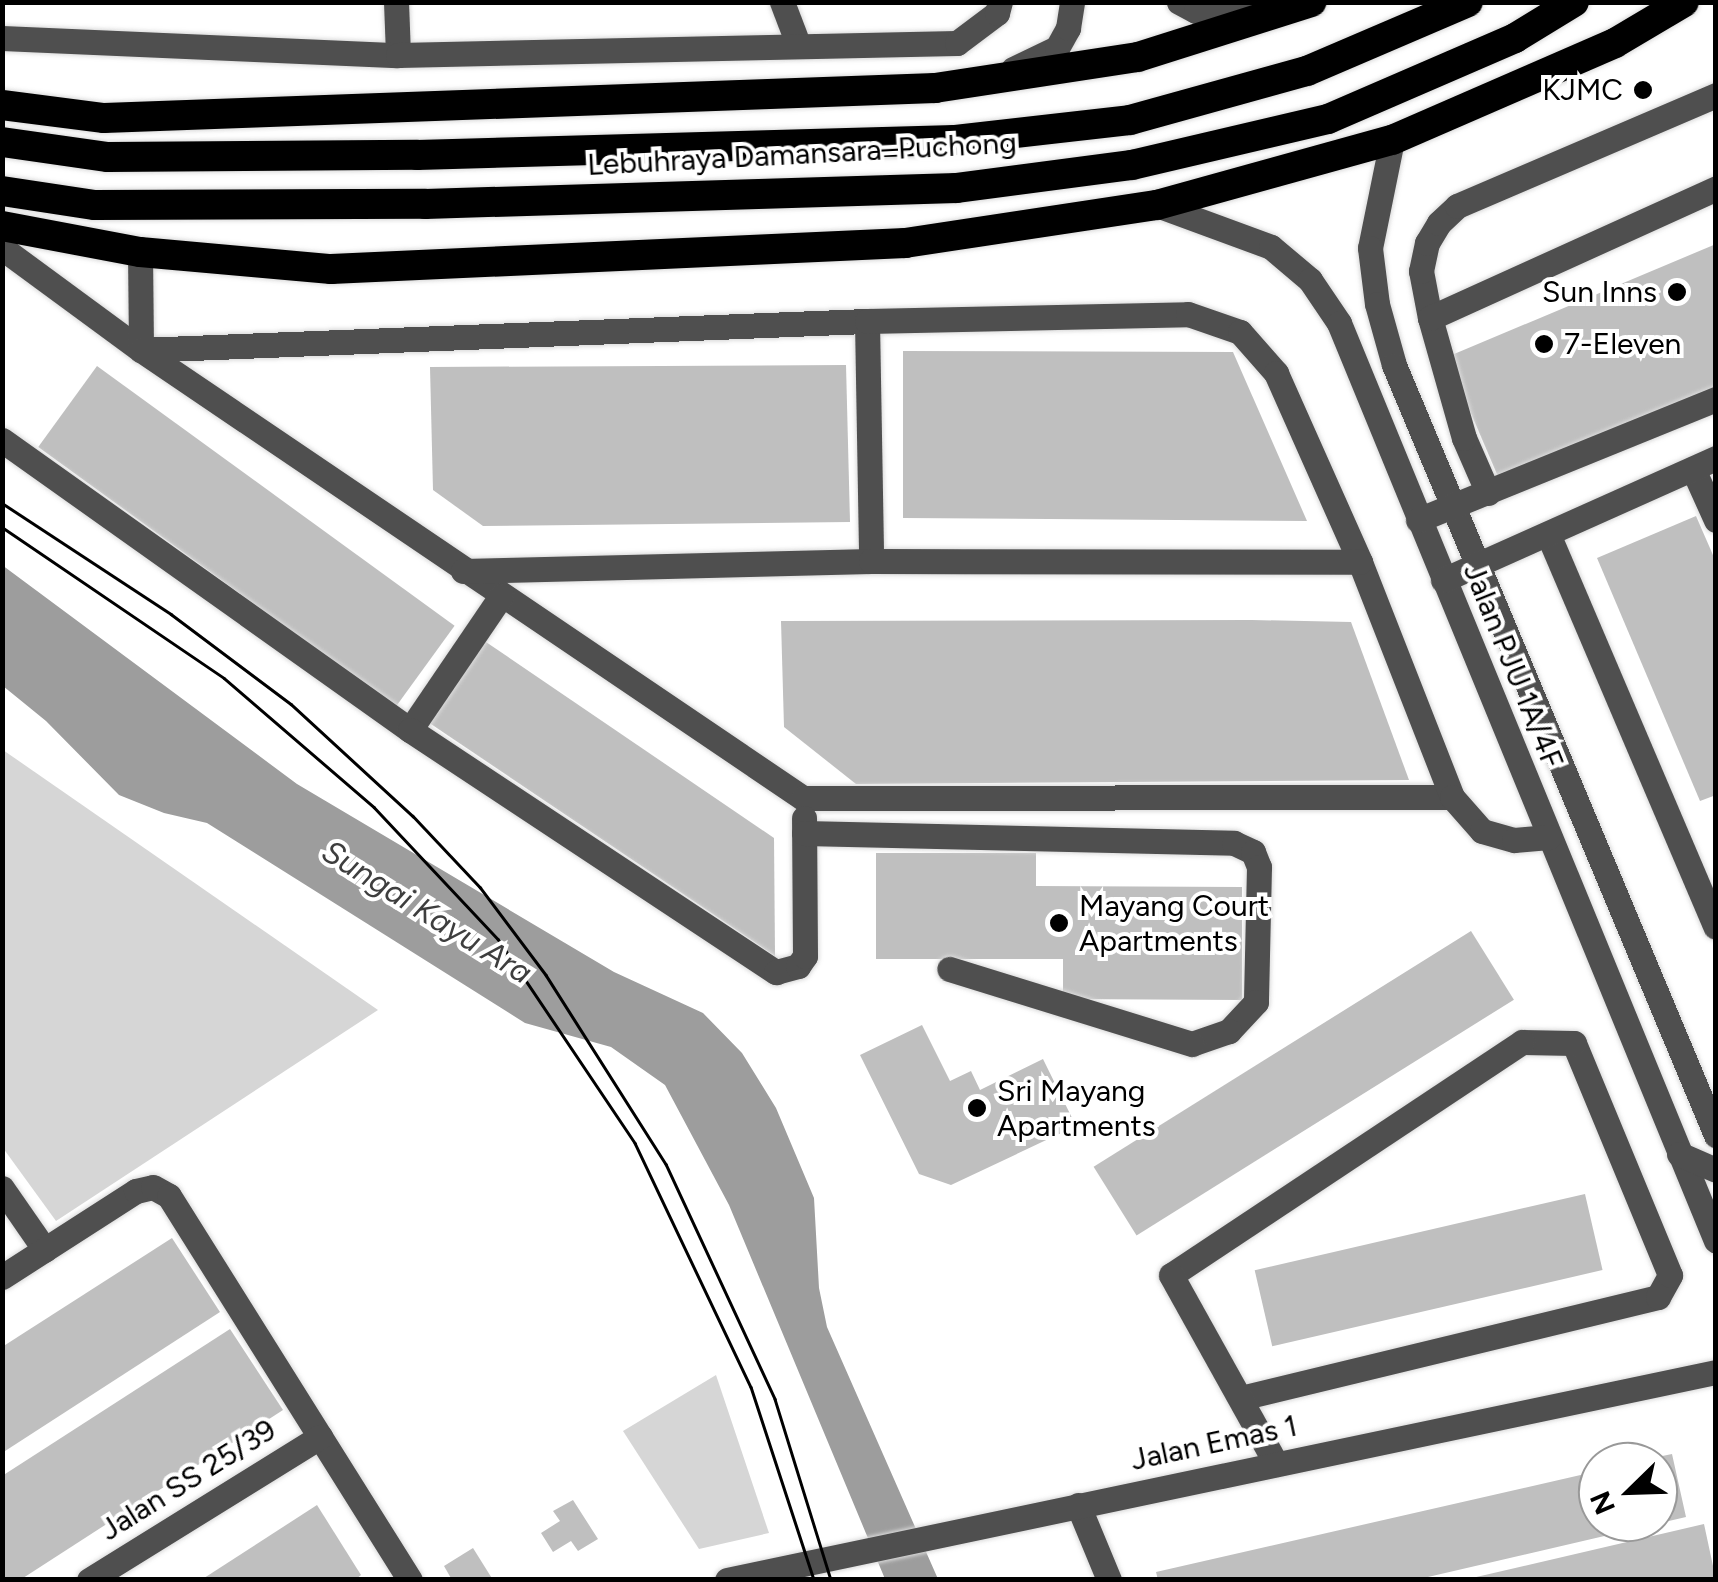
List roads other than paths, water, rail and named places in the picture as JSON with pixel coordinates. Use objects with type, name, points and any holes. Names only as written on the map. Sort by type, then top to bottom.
[{"type":"highway","points":[[2,105],[104,118],[936,88],[1138,56],[1311,2]]},
{"type":"highway","name":"Lebuhraya Damansara–Puchong","points":[[2,142],[108,158],[417,155],[956,140],[1130,120],[1307,71],[1468,2]]},
{"type":"highway","name":"Lebuhraya Damansara–Puchong","points":[[2,190],[95,205],[425,204],[957,188],[1132,165],[1328,119],[1515,38],[1574,2]]},
{"type":"highway","points":[[2,226],[140,252],[332,269],[905,243],[1156,205],[1392,140],[1615,42],[1684,2]]},
{"type":"street","points":[[396,2],[398,54]]},
{"type":"street","points":[[782,2],[798,44]]},
{"type":"street","points":[[2,38],[398,54],[957,42],[997,13],[1000,2]]},
{"type":"street","points":[[936,88],[1031,64],[1057,48],[1068,28],[1072,2]]},
{"type":"street","points":[[1179,2],[1196,12],[1287,2]]},
{"type":"street","points":[[1488,493],[1464,438],[1430,318],[1421,271],[1427,243],[1438,223],[1457,206],[1716,95]]},
{"type":"street","name":"Jalan PJU 1A/4F","points":[[1392,140],[1370,248],[1377,304],[1394,365],[1716,1135]]},
{"type":"street","points":[[1430,318],[1716,188]]},
{"type":"street","name":"Jalan PJU 1A/4F","points":[[1156,205],[1270,248],[1310,280],[1339,323],[1716,1241]]},
{"type":"street","points":[[2,248],[141,350],[803,798],[1452,797]]},
{"type":"street","points":[[140,252],[144,291],[141,350]]},
{"type":"street","points":[[141,350],[866,321],[1188,314],[1240,332],[1276,373],[1360,562],[1452,797],[1482,831],[1514,840],[1549,837]]},
{"type":"street","points":[[866,321],[871,561]]},
{"type":"street","points":[[1418,520],[1716,398]]},
{"type":"street","points":[[2,440],[410,730],[772,971],[792,970],[805,956],[803,798]]},
{"type":"street","points":[[1443,580],[1704,464],[1716,520]]},
{"type":"street","points":[[1548,534],[1716,927]]},
{"type":"street","points":[[462,570],[871,561],[1360,562]]},
{"type":"street","points":[[410,730],[501,596]]},
{"type":"street","points":[[804,833],[1234,843],[1254,852],[1259,867],[1256,1002],[1228,1031],[1192,1044],[950,969]]},
{"type":"street","points":[[1241,1398],[1658,1297],[1670,1276],[1574,1044],[1522,1042],[1171,1275],[1276,1464]]},
{"type":"street","points":[[1680,1154],[1716,1170]]},
{"type":"street","points":[[2,1188],[45,1250]]},
{"type":"street","points":[[2,1277],[136,1191],[153,1188],[169,1196],[410,1580]]},
{"type":"street","name":"Jalan Emas 1","points":[[733,1578],[1716,1372]]},
{"type":"street","name":"Jalan SS 25/39","points":[[90,1580],[320,1436]]},
{"type":"street","points":[[1078,1505],[1109,1580]]},
{"type":"water","name":"Sungai Kayu Ara","points":[[2,565],[297,784],[614,972],[703,1013],[742,1053],[776,1108],[814,1198],[819,1288],[827,1327],[938,1579],[885,1579],[729,1205],[665,1085],[611,1047],[525,1023],[207,823],[164,813],[119,795],[46,721],[3,686]]},
{"type":"tram line","points":[[2,503],[171,614],[291,704],[413,816],[480,887],[546,975],[666,1164],[775,1399],[831,1580]]},
{"type":"tram line","points":[[2,527],[224,678],[374,807],[498,939],[635,1143],[751,1387],[814,1580]]},
{"type":"place","name":"KJMC","points":[[1643,90]]},
{"type":"place","name":"Sun Inns","points":[[1677,292]]},
{"type":"place","name":"7-Eleven","points":[[1544,344]]},
{"type":"place","name":"Mayang Court Apartments","points":[[1059,923]]},
{"type":"place","name":"Sri Mayang Apartments","points":[[977,1108]]}]
